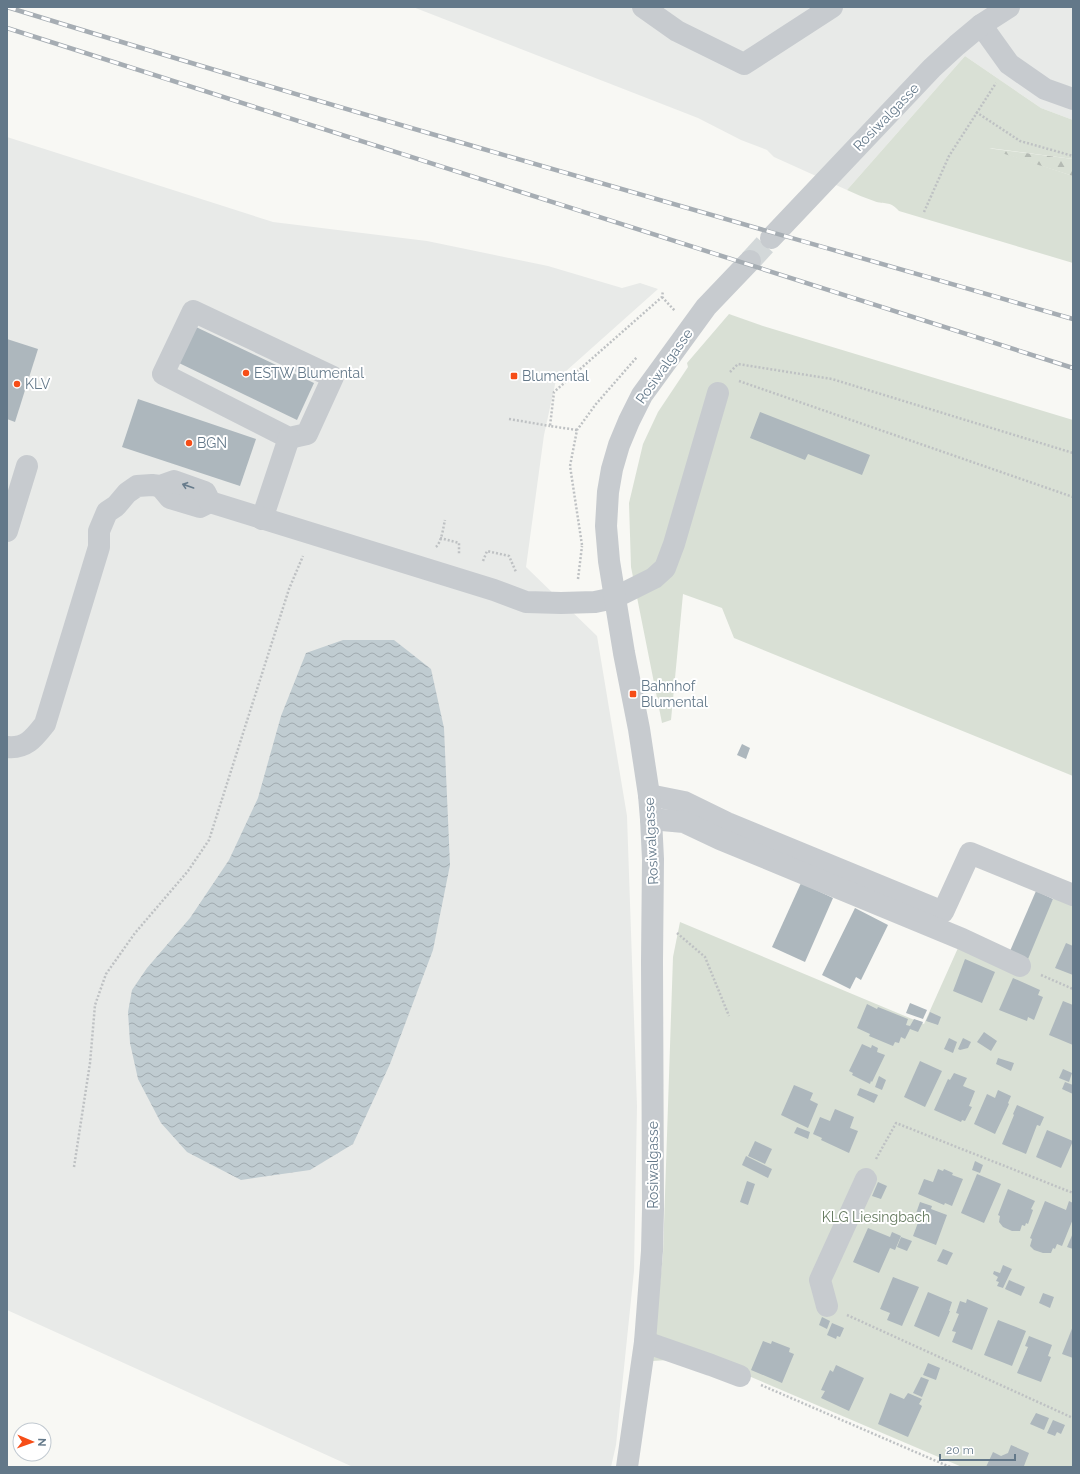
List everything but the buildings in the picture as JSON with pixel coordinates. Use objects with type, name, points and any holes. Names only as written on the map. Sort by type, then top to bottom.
[{"type":"street","points":[[643,7],[677,31],[744,64],[832,7]]},
{"type":"street","name":"Rosiwalgasse","points":[[771,238],[932,68],[981,25],[1009,7]]},
{"type":"street","points":[[981,25],[1009,64],[1045,89],[1073,99]]},
{"type":"street","name":"Rosiwalgasse","points":[[626,1467],[645,1342],[652,1251],[653,859],[649,795],[639,730],[614,598],[609,561],[606,526],[608,492],[612,469],[620,445],[629,421],[642,395],[706,307],[750,261]]},
{"type":"street","points":[[193,311],[334,377],[307,434],[289,438],[163,374],[193,311]]},
{"type":"street","points":[[7,747],[21,746],[33,740],[45,724],[99,547],[109,536],[115,519],[116,506],[127,493],[137,486],[160,486],[170,498],[200,507],[210,502],[262,519],[313,533],[526,602],[595,602],[614,598],[654,578],[664,568],[674,544],[722,385]]},
{"type":"street","points":[[262,519],[289,438]]},
{"type":"street","points":[[7,531],[28,466]]},
{"type":"street","points":[[649,795],[684,802],[727,823],[943,912],[970,853],[1073,895]]},
{"type":"street","points":[[651,819],[684,822],[720,839],[962,939],[1020,966]]},
{"type":"street","points":[[827,1306],[820,1280],[866,1179]]},
{"type":"street","points":[[645,1342],[740,1376]]},
{"type":"path","points":[[924,212],[949,156],[976,112],[1009,64]]},
{"type":"path","points":[[976,112],[1020,142],[1073,156]]},
{"type":"path","points":[[550,426],[554,392],[662,297],[663,291]]},
{"type":"path","points":[[662,297],[676,312]]},
{"type":"path","points":[[1073,453],[832,379],[738,364],[722,385],[1073,497]]},
{"type":"path","points":[[509,419],[577,430]]},
{"type":"path","points":[[74,1167],[90,1063],[95,1005],[106,974],[135,933],[188,872],[209,840],[289,590],[313,533]]},
{"type":"path","points":[[440,538],[459,543]]},
{"type":"path","points":[[572,582],[579,578],[582,546]]},
{"type":"path","points":[[487,551],[509,556],[516,572],[522,576]]},
{"type":"path","points":[[653,914],[705,957],[729,1016]]},
{"type":"path","points":[[1020,966],[1073,989]]},
{"type":"path","points":[[866,1179],[896,1123],[1073,1193]]},
{"type":"path","points":[[827,1306],[1073,1418]]},
{"type":"path","points":[[740,1376],[950,1467]]},
{"type":"shaded area","points":[[413,7],[1073,7],[1073,120],[1041,108],[965,56],[847,190],[774,157],[767,150],[741,140],[698,118]]},
{"type":"shaded area","points":[[7,137],[273,222],[427,241],[548,266],[622,288],[640,283],[658,289],[556,380],[544,435],[526,567],[597,636],[627,816],[637,1106],[634,1271],[616,1445],[611,1467],[353,1467],[7,1310]]},
{"type":"green space","points":[[965,56],[1041,108],[1073,120],[1073,159],[989,148],[1073,176],[1073,263],[899,211],[890,204],[874,201],[847,190]]},
{"type":"green space","points":[[986,148],[1073,159],[1073,176]]},
{"type":"green space","points":[[729,314],[763,326],[1073,420],[1073,776],[734,638],[722,608],[683,594],[671,720],[662,723],[631,567],[629,503],[643,444],[658,412],[688,367],[687,363]]},
{"type":"green space","name":"KLG Liesingbach","points":[[1054,897],[1073,905],[1073,1467],[962,1467],[744,1374],[685,1359],[652,1361],[663,1254],[673,957],[680,922],[924,1024],[962,939],[1020,966]]},
{"type":"water","points":[[343,640],[394,640],[431,669],[444,728],[450,865],[433,950],[390,1064],[353,1144],[310,1170],[241,1180],[187,1152],[161,1123],[138,1079],[130,1043],[128,1012],[132,990],[147,968],[190,918],[229,860],[258,798],[281,716],[306,653]]},
{"type":"tunnel","points":[[750,261],[771,238]]},
{"type":"railway","points":[[7,7],[406,126],[1073,319]]},
{"type":"railway","points":[[7,28],[1073,368]]},
{"type":"place","name":"ESTW Blumental","points":[[246,373]]},
{"type":"place","name":"Blumental","points":[[514,376]]},
{"type":"place","name":"KLV","points":[[17,384]]},
{"type":"place","name":"BGN","points":[[189,443]]},
{"type":"place","name":"Bahnhof Blumental","points":[[633,694]]}]
